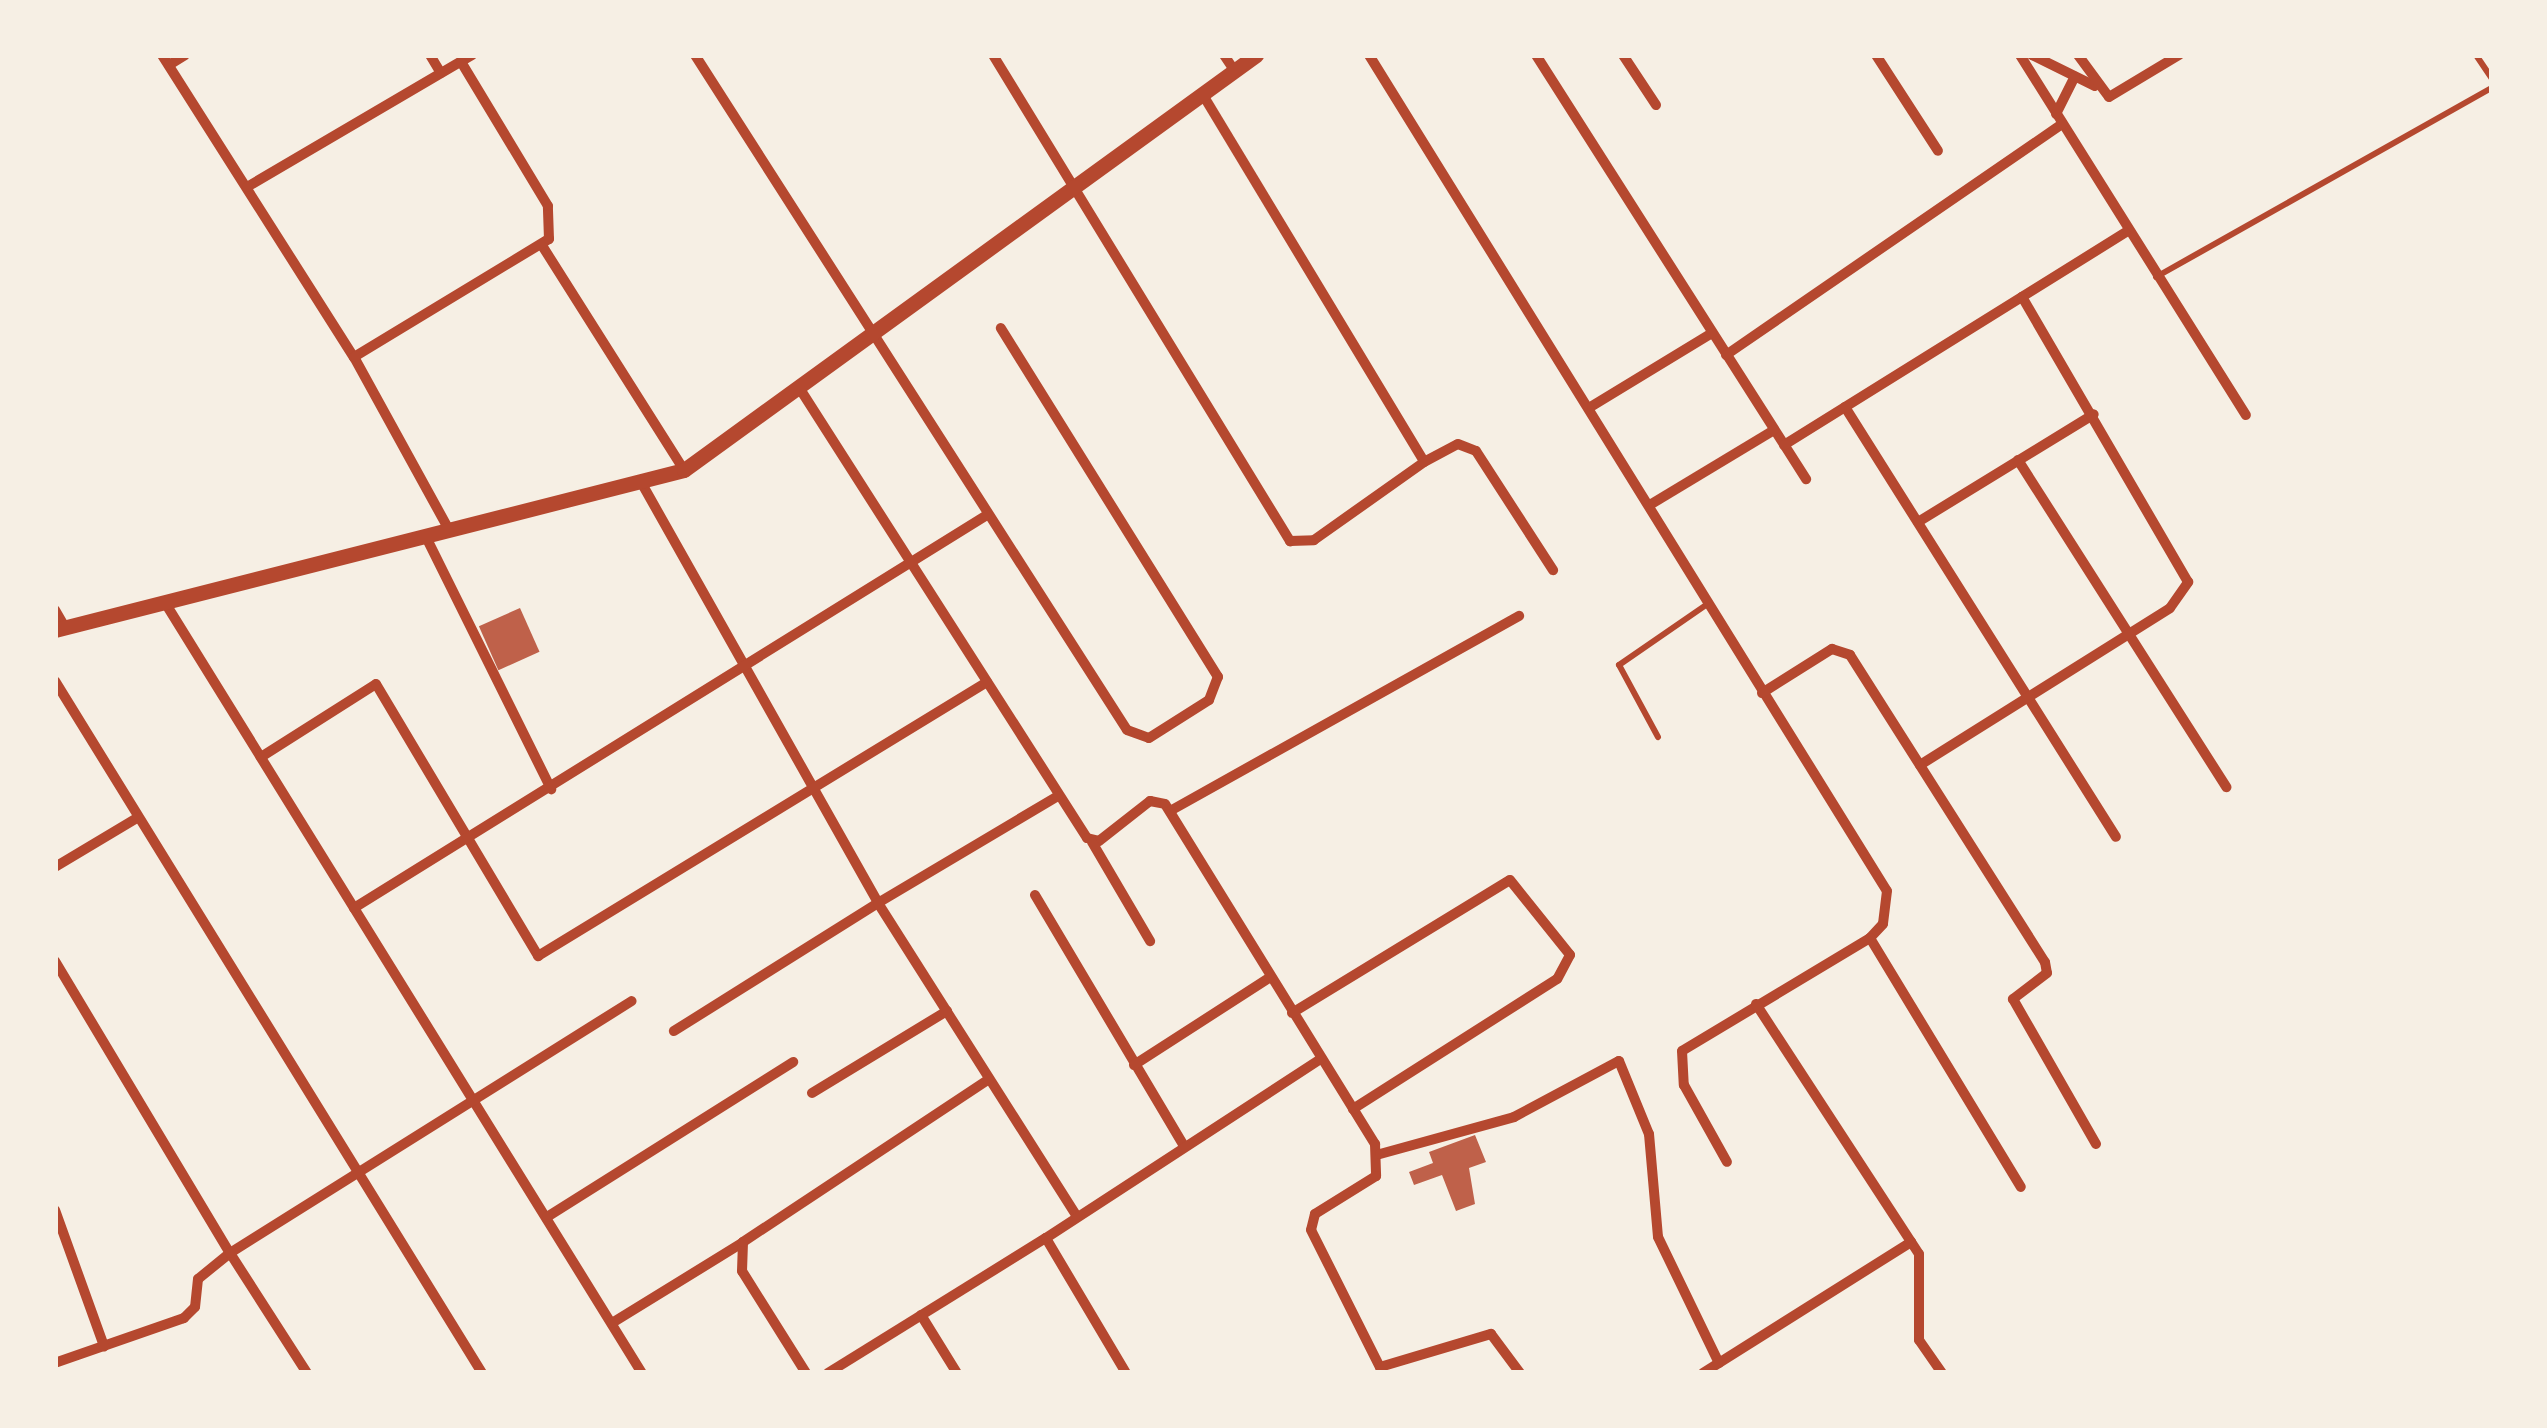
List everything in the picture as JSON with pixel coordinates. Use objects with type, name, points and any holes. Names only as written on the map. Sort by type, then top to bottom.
[{"type":"street","points":[[184,55],[166,60],[354,356],[449,530]]},
{"type":"street","points":[[430,55],[441,73]]},
{"type":"street","points":[[694,55],[872,337],[1133,736],[1149,738],[1208,700],[1217,689],[1212,664],[1000,328]]},
{"type":"street","points":[[993,55],[1290,541],[1314,540],[1424,462],[1458,444],[1476,451],[1552,570]]},
{"type":"street","points":[[1224,55],[1234,70]]},
{"type":"street","points":[[55,610],[60,628],[684,470],[1256,55]]},
{"type":"street","points":[[1369,55],[1653,502],[1762,693],[1880,874],[1888,909],[1870,938],[1682,1051],[1684,1086],[1727,1162]]},
{"type":"street","points":[[1536,55],[1806,479]]},
{"type":"street","points":[[1623,55],[1656,105]]},
{"type":"street","points":[[1876,55],[1938,151]]},
{"type":"street","points":[[2078,55],[2096,86]]},
{"type":"street","points":[[2025,56],[2116,96],[2179,55]]},
{"type":"street","points":[[2025,56],[2125,233],[2246,414]]},
{"type":"street","points":[[247,187],[466,58],[548,206],[543,246],[684,470]]},
{"type":"street","points":[[1726,355],[2059,119],[2075,76]]},
{"type":"street","points":[[1202,95],[1424,462]]},
{"type":"street","points":[[1784,445],[2125,233]]},
{"type":"street","points":[[354,356],[543,246]]},
{"type":"street","points":[[1920,766],[2180,600],[2187,571],[2022,297]]},
{"type":"street","points":[[1592,406],[1712,333]]},
{"type":"street","points":[[800,388],[1058,796],[1092,842],[1150,942]]},
{"type":"street","points":[[1845,407],[2116,838]]},
{"type":"street","points":[[1918,522],[2094,414]]},
{"type":"street","points":[[1653,502],[1774,430]]},
{"type":"street","points":[[2018,460],[2226,787]]},
{"type":"street","points":[[641,482],[878,903],[1076,1215]]},
{"type":"street","points":[[354,908],[914,564],[987,514]]},
{"type":"street","points":[[425,535],[551,789]]},
{"type":"street","points":[[163,600],[642,1373]]},
{"type":"street","points":[[1170,811],[1519,616]]},
{"type":"street","points":[[1762,693],[1844,648],[2045,962],[2046,973],[2013,999],[2096,1144]]},
{"type":"street","points":[[55,682],[482,1373]]},
{"type":"street","points":[[261,757],[376,684],[538,956],[987,682]]},
{"type":"street","points":[[674,1031],[1058,796]]},
{"type":"street","points":[[1092,842],[1150,801],[1170,811],[1380,1154],[1376,1176],[1316,1214],[1311,1230],[1382,1370],[1491,1334],[1520,1373]]},
{"type":"street","points":[[55,867],[137,818]]},
{"type":"street","points":[[1292,1014],[1510,880],[1570,955],[1558,979],[1353,1110]]},
{"type":"street","points":[[1035,895],[1184,1146]]},
{"type":"street","points":[[1870,938],[2021,1187]]},
{"type":"street","points":[[55,961],[230,1253],[308,1373]]},
{"type":"street","points":[[1134,1065],[1269,978]]},
{"type":"street","points":[[55,1363],[192,1313],[198,1280],[230,1253],[356,1170],[632,1001]]},
{"type":"street","points":[[1756,1004],[1924,1268],[1918,1340],[1939,1370],[1926,1373]]},
{"type":"street","points":[[812,1093],[947,1011]]},
{"type":"street","points":[[828,1373],[1046,1238],[1321,1059]]},
{"type":"street","points":[[1380,1154],[1514,1117],[1620,1061],[1649,1134],[1658,1237],[1720,1362]]},
{"type":"street","points":[[547,1217],[793,1062]]},
{"type":"street","points":[[612,1323],[743,1242],[990,1078]]},
{"type":"street","points":[[55,1210],[104,1346]]},
{"type":"street","points":[[1046,1238],[1126,1373]]},
{"type":"street","points":[[743,1242],[742,1271],[806,1373]]},
{"type":"street","points":[[1703,1373],[1911,1242]]},
{"type":"street","points":[[921,1315],[956,1373]]},
{"type":"lane","points":[[2476,55],[2492,79]]},
{"type":"lane","points":[[2155,278],[2492,88]]},
{"type":"lane","points":[[1658,737],[1619,665],[1710,602]]},
{"type":"building","points":[[520,608],[540,652],[498,670],[479,626]]},
{"type":"building","points":[[1475,1135],[1486,1162],[1469,1168],[1475,1204],[1456,1211],[1442,1175],[1414,1185],[1409,1172],[1433,1163],[1429,1152]]}]
